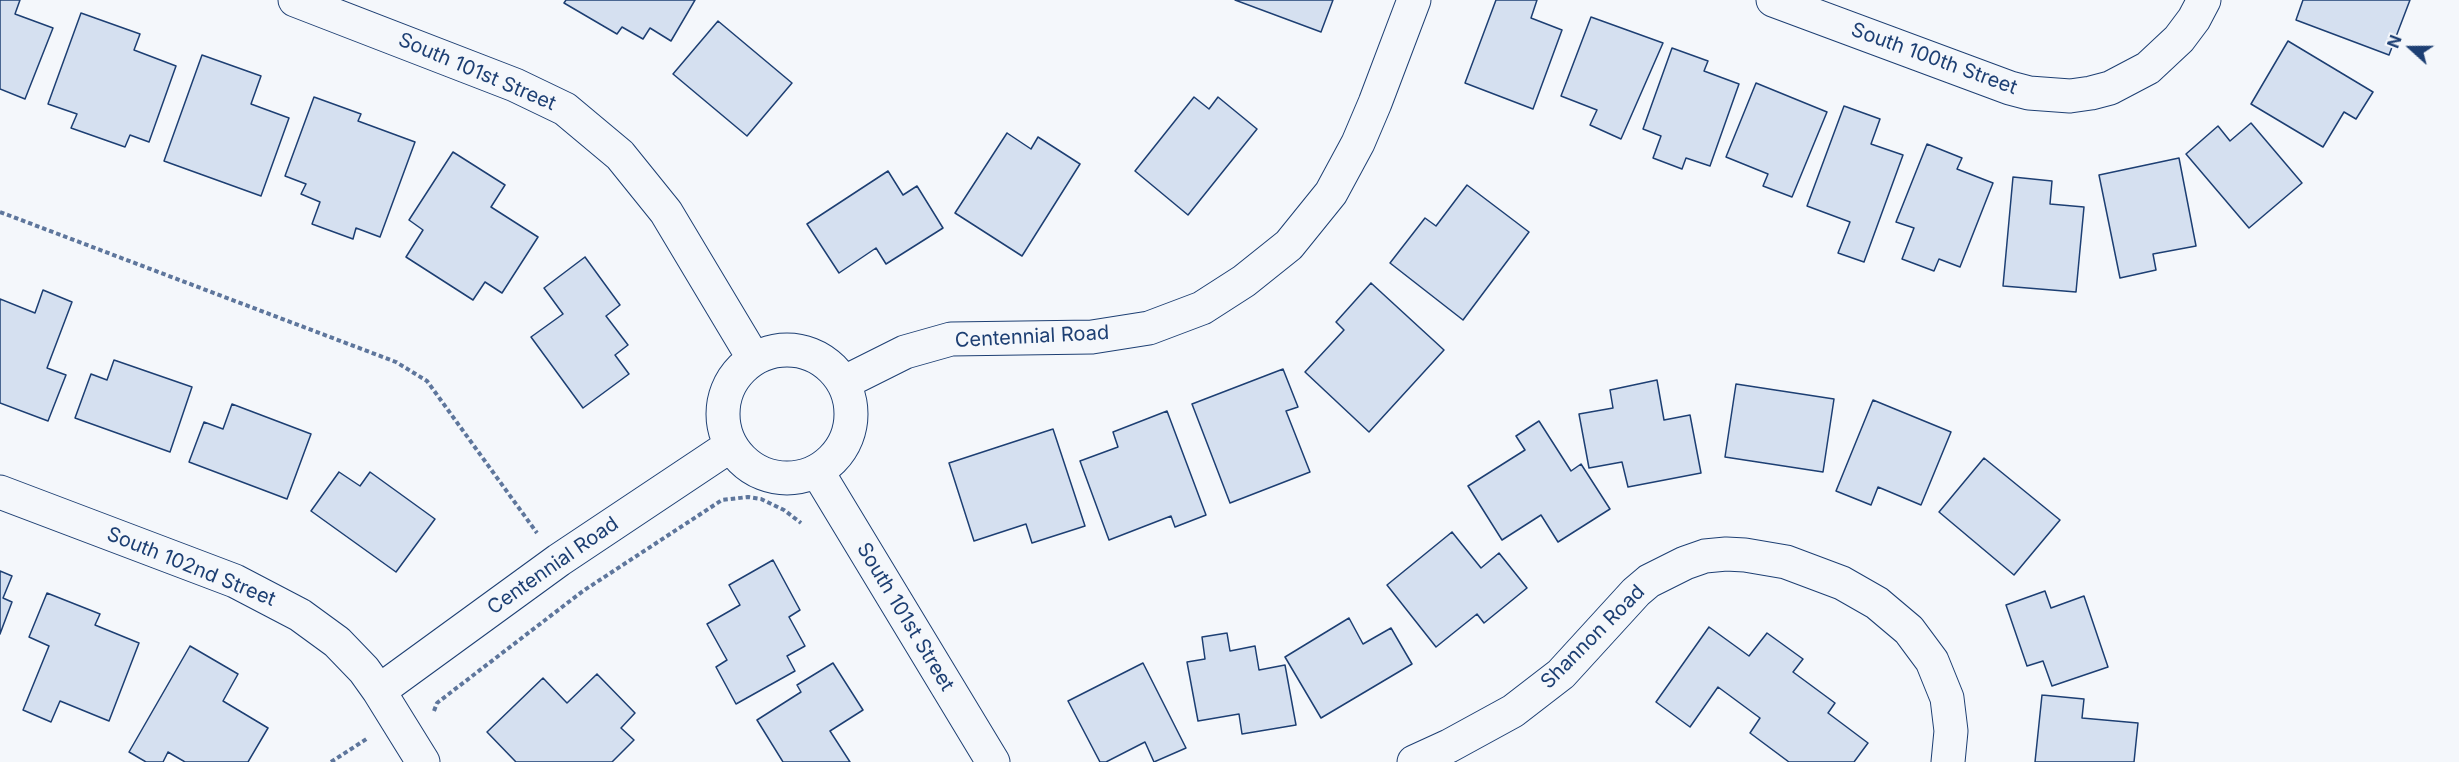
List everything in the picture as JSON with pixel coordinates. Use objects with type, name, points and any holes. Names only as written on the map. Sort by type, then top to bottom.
[{"type":"street","name":"South 101st Street","points":[[296,0],[515,84],[565,109],[620,155],[666,212],[754,358]]},
{"type":"street","name":"Centennial Road","points":[[843,383],[905,352],[951,339],[1092,338],[1149,327],[1202,308],[1244,281],[1289,245],[1331,193],[1358,143],[1414,0]]},
{"type":"street","name":"South 100th Street","points":[[1773,0],[1992,82],[2029,93],[2061,96],[2091,93],[2110,88],[2148,68],[2180,39],[2205,0]]},
{"type":"street","points":[[794,350],[814,356],[831,367],[843,383],[850,403],[848,432],[845,442],[833,459],[817,471],[798,478],[778,478],[759,473],[743,462],[730,446],[723,427],[723,408],[728,388],[739,371],[754,358],[773,351],[794,350]]},
{"type":"street","name":"Centennial Road","points":[[379,692],[559,560],[730,446]]},
{"type":"street","name":"South 101st Street","points":[[817,471],[993,762]]},
{"type":"street","name":"South 102nd Street","points":[[0,492],[262,593],[300,615],[337,642],[364,670],[423,762]]},
{"type":"street","name":"Shannon Road","points":[[1414,762],[1449,746],[1513,711],[1561,674],[1636,592],[1649,581],[1666,571],[1705,556],[1745,555],[1794,565],[1859,591],[1893,614],[1909,630],[1932,662],[1947,698],[1951,731],[1948,762]]},
{"type":"path","points":[[0,212],[396,362],[427,381],[538,534]]},
{"type":"path","points":[[433,718],[437,703],[583,591],[722,500],[748,497],[761,499],[784,510],[801,524]]},
{"type":"path","points":[[331,762],[371,736],[400,726]]},
{"type":"building","points":[[0,0],[20,0],[15,14],[53,28],[25,99],[0,89]]},
{"type":"building","points":[[566,0],[695,0],[671,41],[650,28],[643,39],[622,27],[617,34],[564,3]]},
{"type":"building","points":[[1235,0],[1333,0],[1321,32]]},
{"type":"building","points":[[1496,0],[1537,0],[1531,18],[1562,30],[1533,109],[1465,83]]},
{"type":"building","points":[[2303,0],[2410,0],[2389,55],[2296,20]]},
{"type":"building","points":[[81,13],[140,34],[134,50],[176,66],[149,142],[130,135],[125,147],[71,128],[77,114],[48,104]]},
{"type":"building","points":[[1591,17],[1663,43],[1621,139],[1590,125],[1597,110],[1561,96]]},
{"type":"building","points":[[718,21],[792,83],[747,136],[673,74]]},
{"type":"building","points":[[2288,41],[2373,92],[2356,119],[2344,112],[2323,147],[2251,104]]},
{"type":"building","points":[[1672,48],[1708,61],[1704,71],[1739,84],[1710,166],[1686,158],[1682,169],[1653,158],[1661,136],[1643,129]]},
{"type":"building","points":[[202,55],[261,76],[251,104],[289,118],[261,196],[164,161]]},
{"type":"building","points":[[1756,83],[1827,112],[1792,197],[1763,186],[1768,174],[1726,157]]},
{"type":"building","points":[[314,97],[361,114],[358,121],[415,142],[380,237],[356,228],[353,239],[312,224],[320,202],[301,194],[306,184],[285,176]]},
{"type":"building","points":[[1194,97],[1209,109],[1218,97],[1257,129],[1188,215],[1135,171]]},
{"type":"building","points":[[1844,106],[1880,119],[1871,144],[1903,155],[1864,262],[1838,253],[1850,222],[1807,206]]},
{"type":"building","points":[[2251,123],[2302,183],[2249,228],[2186,154],[2218,126],[2230,141]]},
{"type":"building","points":[[1007,133],[1031,149],[1038,137],[1080,164],[1022,256],[955,213]]},
{"type":"building","points":[[1927,144],[1962,158],[1957,169],[1993,183],[1960,267],[1939,259],[1934,271],[1902,259],[1914,228],[1896,222]]},
{"type":"building","points":[[453,152],[505,185],[491,207],[538,237],[502,293],[485,282],[473,300],[406,257],[423,230],[409,220]]},
{"type":"building","points":[[2179,158],[2196,246],[2153,254],[2156,270],[2120,278],[2099,175]]},
{"type":"building","points":[[888,171],[903,195],[917,186],[943,228],[886,264],[876,248],[839,273],[807,224]]},
{"type":"building","points":[[2013,177],[2052,181],[2050,204],[2084,207],[2076,292],[2003,286]]},
{"type":"building","points":[[1467,185],[1529,232],[1463,320],[1390,263],[1425,218],[1436,226]]},
{"type":"building","points":[[585,257],[620,305],[606,316],[628,345],[615,355],[629,374],[583,408],[531,337],[563,314],[544,288]]},
{"type":"building","points":[[1371,283],[1444,350],[1369,432],[1305,372],[1344,330],[1336,322]]},
{"type":"building","points":[[43,290],[72,302],[47,368],[66,375],[48,421],[0,403],[0,299],[35,313]]},
{"type":"building","points":[[114,360],[192,387],[170,452],[75,418],[91,374],[107,380]]},
{"type":"building","points":[[1283,369],[1298,407],[1286,411],[1310,472],[1230,503],[1192,404]]},
{"type":"building","points":[[1657,380],[1664,420],[1690,415],[1701,473],[1628,487],[1622,462],[1589,468],[1579,414],[1613,408],[1610,390]]},
{"type":"building","points":[[1736,384],[1834,399],[1823,472],[1725,457]]},
{"type":"building","points":[[1873,400],[1951,432],[1921,505],[1878,487],[1871,505],[1836,491]]},
{"type":"building","points":[[232,404],[311,434],[287,499],[189,462],[204,422],[223,429]]},
{"type":"building","points":[[1167,411],[1206,515],[1175,527],[1171,516],[1109,540],[1080,461],[1118,447],[1113,432]]},
{"type":"building","points":[[1539,421],[1571,471],[1581,464],[1610,509],[1558,542],[1541,515],[1502,540],[1468,486],[1525,450],[1516,436]]},
{"type":"building","points":[[1053,429],[1085,526],[1032,543],[1026,524],[974,541],[949,463]]},
{"type":"building","points":[[1984,458],[2060,520],[2014,575],[1939,512]]},
{"type":"building","points":[[339,472],[360,486],[370,472],[435,519],[396,572],[311,511]]},
{"type":"building","points":[[1452,532],[1481,568],[1499,553],[1527,588],[1484,623],[1477,614],[1436,647],[1387,585]]},
{"type":"building","points":[[773,560],[800,610],[789,617],[805,646],[787,656],[795,671],[736,704],[716,667],[727,660],[707,624],[740,605],[729,585]]},
{"type":"building","points":[[0,571],[12,576],[3,598],[12,602],[0,634]]},
{"type":"building","points":[[2045,591],[2051,608],[2084,596],[2108,667],[2052,686],[2043,661],[2027,666],[2006,605]]},
{"type":"building","points":[[47,593],[100,614],[95,625],[139,643],[109,721],[60,701],[51,722],[23,710],[49,646],[29,637]]},
{"type":"building","points":[[1349,618],[1363,644],[1391,628],[1412,664],[1321,718],[1285,657]]},
{"type":"building","points":[[1709,627],[1749,656],[1767,633],[1803,659],[1793,672],[1835,703],[1828,713],[1868,743],[1854,762],[1789,762],[1750,733],[1760,718],[1718,687],[1690,727],[1656,702]]},
{"type":"building","points":[[1227,633],[1230,651],[1255,646],[1259,670],[1285,665],[1296,725],[1242,734],[1239,714],[1198,721],[1187,662],[1205,659],[1202,637]]},
{"type":"building","points":[[190,646],[238,674],[223,701],[268,728],[248,762],[185,762],[168,752],[163,762],[146,762],[129,752]]},
{"type":"building","points":[[833,663],[863,710],[830,731],[850,762],[783,762],[757,720],[801,692],[797,685]]},
{"type":"building","points":[[1143,663],[1186,748],[1154,762],[1145,742],[1106,762],[1100,762],[1068,701]]},
{"type":"building","points":[[597,674],[635,713],[621,728],[634,740],[612,762],[516,762],[487,732],[543,678],[567,703]]},
{"type":"building","points":[[2042,695],[2084,699],[2082,718],[2138,723],[2134,762],[2035,762]]}]
